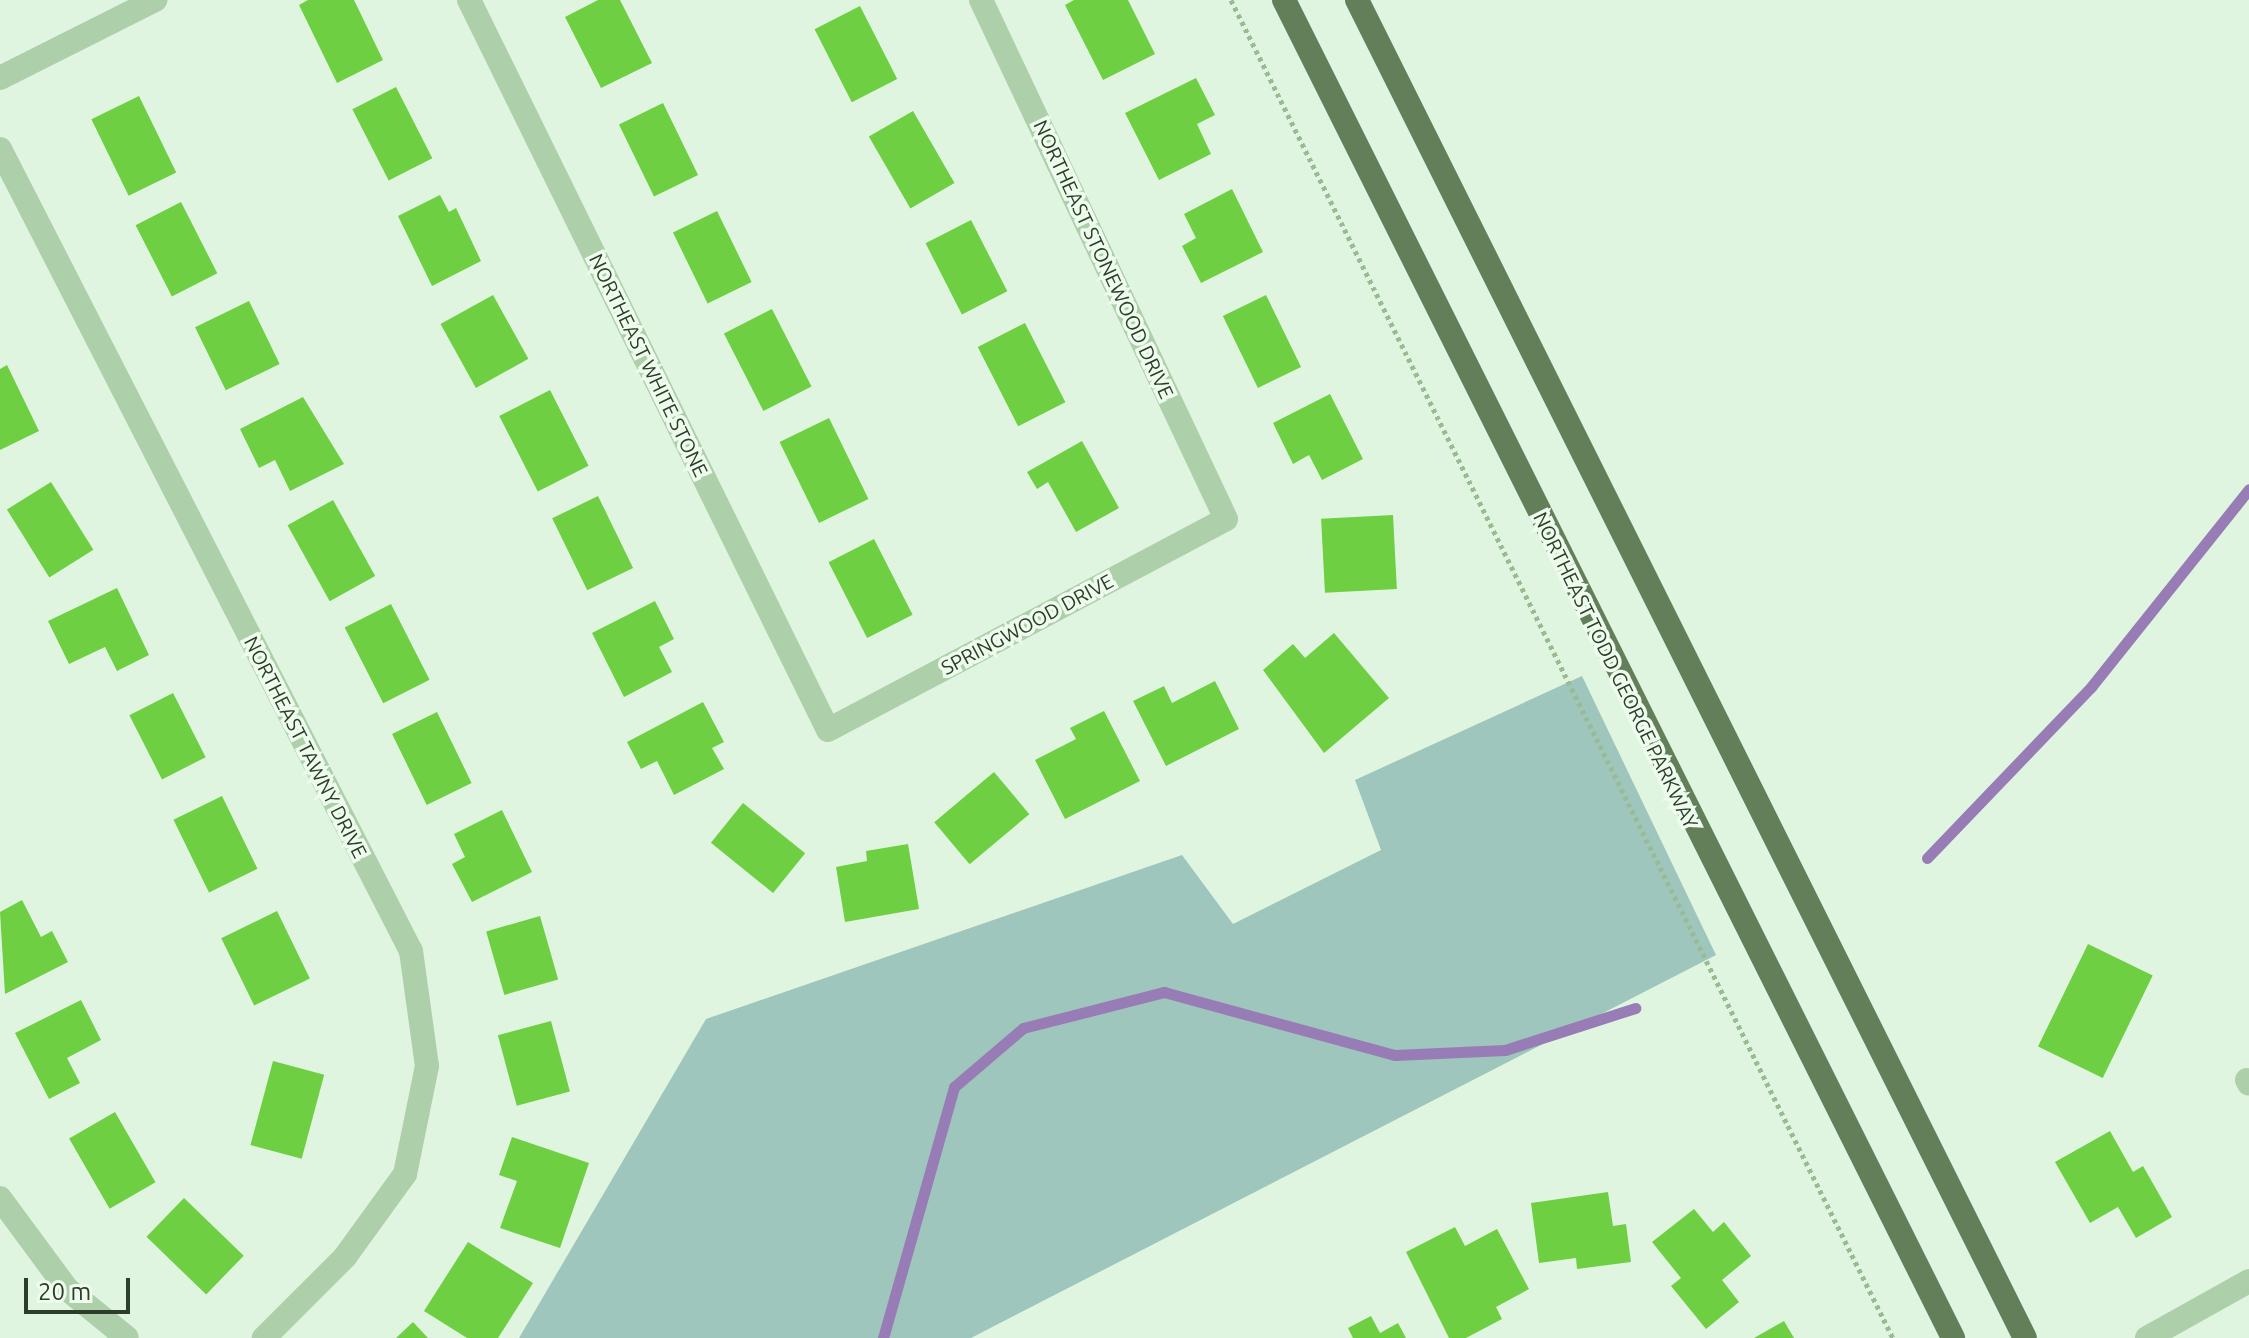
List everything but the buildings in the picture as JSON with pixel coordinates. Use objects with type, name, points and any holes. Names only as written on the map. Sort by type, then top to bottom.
[{"type":"main road","name":"NORTHEAST TODD GEORGE PARKWAY","points":[[1284,0],[1953,1338]]},
{"type":"main road","points":[[1357,0],[2025,1338]]},
{"type":"street","points":[[0,78],[155,0]]},
{"type":"street","name":"NORTHEAST WHITE STONE","points":[[469,0],[828,730]]},
{"type":"street","name":"NORTHEAST STONEWOOD DRIVE","points":[[981,0],[1226,519]]},
{"type":"street","name":"NORTHEAST TAWNY DRIVE","points":[[0,149],[411,951],[427,1066],[405,1174],[345,1257],[264,1338]]},
{"type":"street","name":"SPRINGWOOD DRIVE","points":[[828,730],[1226,519]]},
{"type":"street","points":[[0,1198],[67,1289],[127,1338]]},
{"type":"street","points":[[2147,1338],[2249,1281]]},
{"type":"path","points":[[1231,0],[1893,1338]]},
{"type":"shaded area","points":[[1582,676],[1716,955],[971,1338],[519,1338],[706,1019],[1182,855],[1233,924],[1381,850],[1355,780]]},
{"type":"waterway","points":[[1927,858],[2091,687],[2249,489]]},
{"type":"waterway","points":[[883,1338],[954,1087],[1023,1028],[1164,992],[1395,1055],[1505,1050],[1635,1008]]}]
